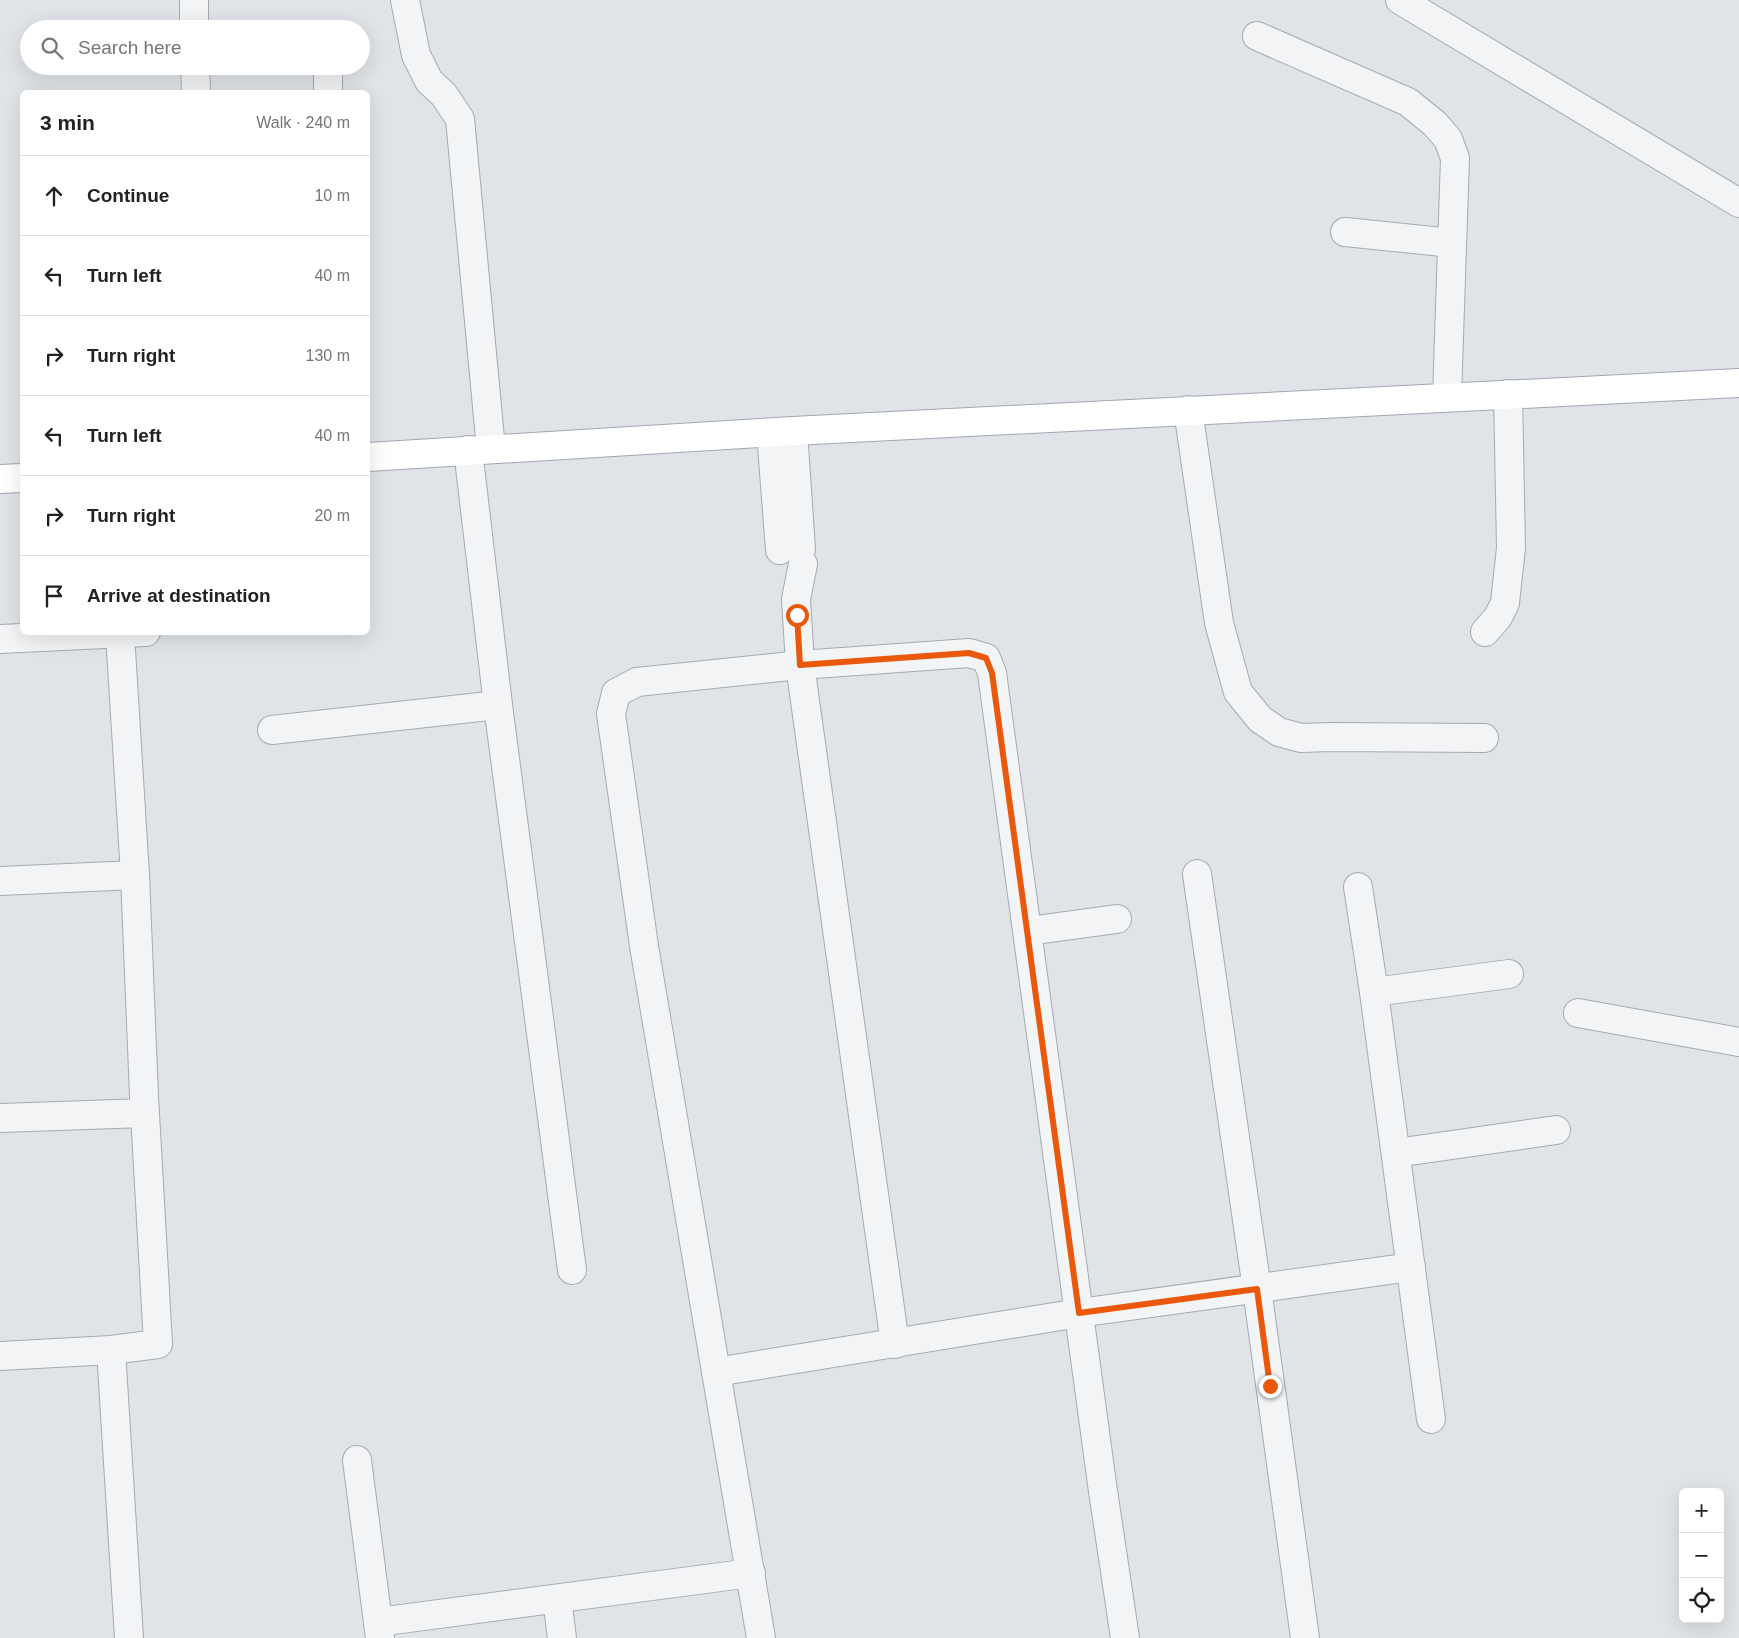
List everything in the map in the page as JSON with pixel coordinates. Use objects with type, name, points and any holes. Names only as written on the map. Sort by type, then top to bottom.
[{"type":"main road","points":[[370,457],[1188,410],[1739,384]]},
{"type":"main road","points":[[0,479],[20,478]]},
{"type":"street","points":[[194,0],[194,20]]},
{"type":"street","points":[[405,0],[416,56],[429,81],[444,95],[460,119],[479,450],[498,705],[572,1270]]},
{"type":"street","points":[[1400,0],[1739,203]]},
{"type":"street","points":[[1257,36],[1408,102],[1435,124],[1448,138],[1455,158],[1447,397]]},
{"type":"street","points":[[195,75],[196,90]]},
{"type":"street","points":[[1345,232],[1452,243]]},
{"type":"street","points":[[1485,632],[1498,617],[1505,603],[1511,548],[1508,394]]},
{"type":"street","points":[[1188,410],[1219,623],[1238,692],[1260,719],[1279,732],[1301,738],[1331,736],[1484,738]]},
{"type":"street","points":[[782,432],[800,665],[895,1344]]},
{"type":"street","points":[[0,640],[100,635]]},
{"type":"street","points":[[0,1356],[111,1350],[158,1344],[145,1113],[135,876],[120,635]]},
{"type":"street","points":[[762,1638],[644,946],[612,714],[616,693],[637,682],[800,665],[969,653],[986,658],[992,673],[1125,1638]]},
{"type":"street","points":[[272,730],[498,705]]},
{"type":"street","points":[[1197,874],[1305,1638]]},
{"type":"street","points":[[0,881],[135,876]]},
{"type":"street","points":[[1358,887],[1374,992],[1431,1419]]},
{"type":"street","points":[[1028,931],[1117,920]]},
{"type":"street","points":[[1374,992],[1509,974]]},
{"type":"street","points":[[1578,1013],[1739,1042]]},
{"type":"street","points":[[0,1118],[145,1113]]},
{"type":"street","points":[[1396,1153],[1556,1130]]},
{"type":"street","points":[[716,1372],[1079,1313],[1411,1267]]},
{"type":"street","points":[[111,1350],[129,1638]]},
{"type":"street","points":[[357,1460],[379,1630],[556,1599],[751,1573]]},
{"type":"street","points":[[556,1599],[562,1638]]},
{"type":"route","points":[[797,615],[800,665],[969,653],[986,658],[992,673],[1079,1313],[1257,1289],[1270,1386]]}]
